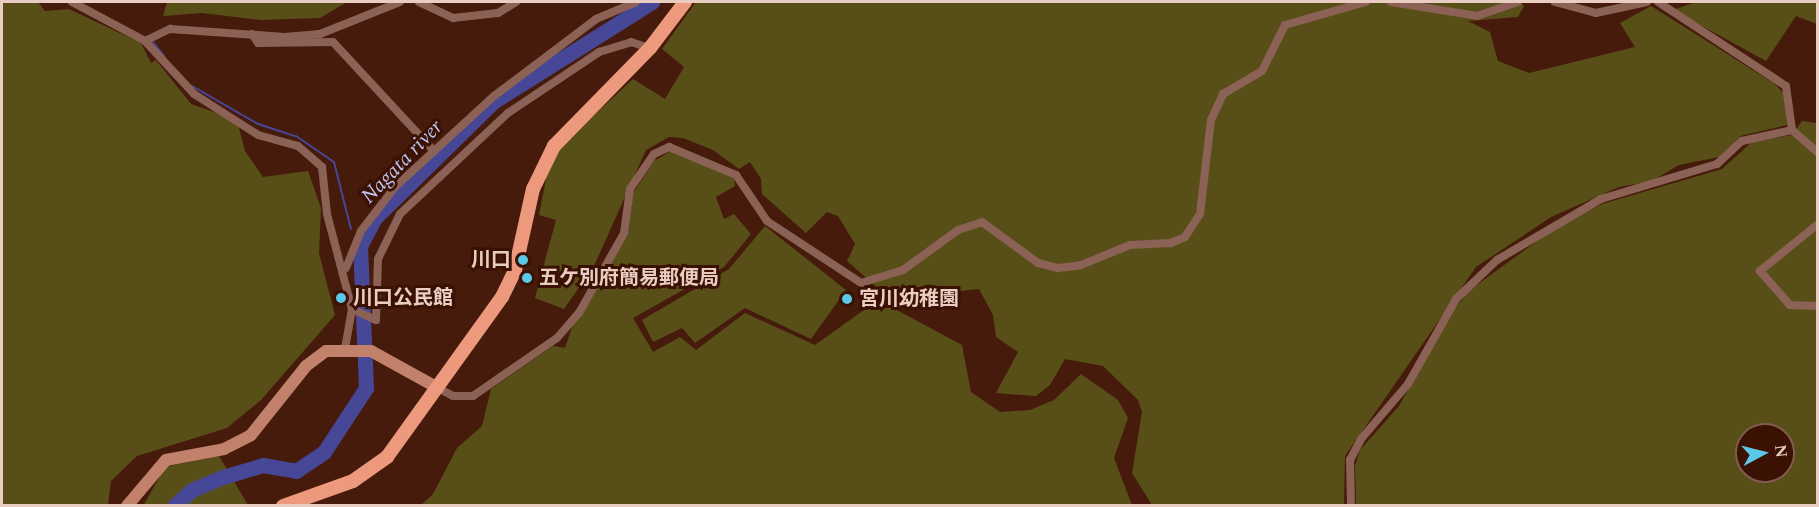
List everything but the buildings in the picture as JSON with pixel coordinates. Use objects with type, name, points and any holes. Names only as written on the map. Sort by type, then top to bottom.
[{"type":"main road","points":[[283,506],[372,470],[438,388],[502,297],[515,270],[533,189],[554,146],[650,48],[685,2]]},
{"type":"street","points":[[72,2],[145,41],[194,94],[258,135],[298,146],[315,159],[325,177],[327,214],[356,310],[345,348]]},
{"type":"street","points":[[145,41],[170,29],[252,34],[320,34],[400,2]]},
{"type":"street","points":[[419,2],[453,18],[498,13],[516,2]]},
{"type":"street","points":[[345,268],[377,208],[494,96],[563,48],[579,31],[636,2]]},
{"type":"street","points":[[127,506],[166,460],[224,449],[251,435],[311,362],[345,348],[358,348],[384,357],[453,396],[473,396],[557,338],[579,313],[624,233],[630,189],[654,154],[669,147],[736,175],[767,221],[861,283],[903,270],[958,230],[982,222],[1038,263],[1058,268],[1081,265],[1130,245],[1172,243],[1185,237],[1200,214],[1211,120],[1223,94],[1262,71],[1285,25],[1366,2]]},
{"type":"street","points":[[1391,2],[1477,16],[1518,2]]},
{"type":"street","points":[[1555,2],[1596,13],[1647,2]]},
{"type":"street","points":[[1658,2],[1786,86],[1792,130],[1818,153]]},
{"type":"street","points":[[252,34],[258,43],[333,42],[434,151]]},
{"type":"street","points":[[356,310],[376,320],[378,259],[400,214],[508,113],[599,52],[631,42],[650,48]]},
{"type":"street","points":[[1351,506],[1350,460],[1361,439],[1408,384],[1456,299],[1497,260],[1601,199],[1651,187],[1688,168],[1717,164],[1742,141],[1792,130]]},
{"type":"street","points":[[1818,224],[1760,272],[1790,304],[1818,306]]},
{"type":"shaded area","points":[[2,2],[38,2],[45,11],[69,9],[141,43],[151,63],[156,60],[191,104],[237,120],[245,151],[263,177],[308,171],[321,208],[319,253],[335,315],[261,400],[227,428],[137,456],[111,481],[108,505],[2,505]]},
{"type":"shaded area","points":[[167,2],[347,2],[320,18],[261,20],[202,13],[163,16]]},
{"type":"shaded area","points":[[696,2],[1520,2],[1524,6],[1518,17],[1468,21],[1490,32],[1498,61],[1529,73],[1635,47],[1620,23],[1651,6],[1775,84],[1785,95],[1787,125],[1740,136],[1724,156],[1679,165],[1652,181],[1619,187],[1551,217],[1476,267],[1345,456],[1344,505],[1152,505],[1132,473],[1142,412],[1138,400],[1103,366],[1065,359],[1050,385],[1036,396],[996,393],[1018,352],[996,337],[993,315],[979,289],[960,291],[943,311],[917,296],[880,290],[847,261],[855,244],[838,216],[827,212],[806,233],[762,194],[761,179],[750,162],[739,169],[713,150],[683,138],[669,137],[646,150],[594,266],[564,309],[535,298],[556,220],[539,215],[547,174],[562,145],[633,79],[665,99],[684,67],[662,49]]},
{"type":"shaded area","points":[[1696,2],[1817,2],[1817,24],[1796,16],[1766,61],[1673,10]]},
{"type":"shaded area","points":[[1802,121],[1817,123],[1817,505],[1356,505],[1355,466],[1360,450],[1399,406],[1451,313],[1470,290],[1555,228],[1602,204],[1722,169],[1752,142],[1792,135]]},
{"type":"shaded area","points":[[671,151],[734,178],[735,186],[716,197],[724,219],[734,214],[751,234],[724,267],[633,318],[653,352],[680,337],[696,350],[745,313],[815,345],[878,300],[962,345],[971,392],[1000,412],[1030,410],[1054,400],[1081,374],[1118,400],[1128,418],[1114,458],[1132,505],[420,506],[433,494],[457,448],[482,426],[491,389],[553,346],[565,348],[572,327],[626,234],[630,198],[654,161]]},
{"type":"shaded area","points":[[765,226],[846,290],[811,339],[745,308],[695,343],[682,328],[653,342],[642,320],[729,269]]},
{"type":"shaded area","points":[[219,456],[248,505],[143,506],[165,467]]},
{"type":"waterway","name":"Nagata river","points":[[174,506],[192,490],[223,477],[263,465],[296,471],[324,452],[366,388],[360,246],[375,218],[493,102],[652,2]]},
{"type":"waterway","points":[[153,42],[164,56]]},
{"type":"waterway","points":[[192,86],[258,124],[296,136],[334,162],[351,229]]},
{"type":"place","name":"川口","points":[[523,260]]},
{"type":"place","name":"五ケ別府簡易郵便局","points":[[527,278]]},
{"type":"place","name":"川口公民館","points":[[341,298]]},
{"type":"place","name":"宮川幼稚園","points":[[847,299]]}]
